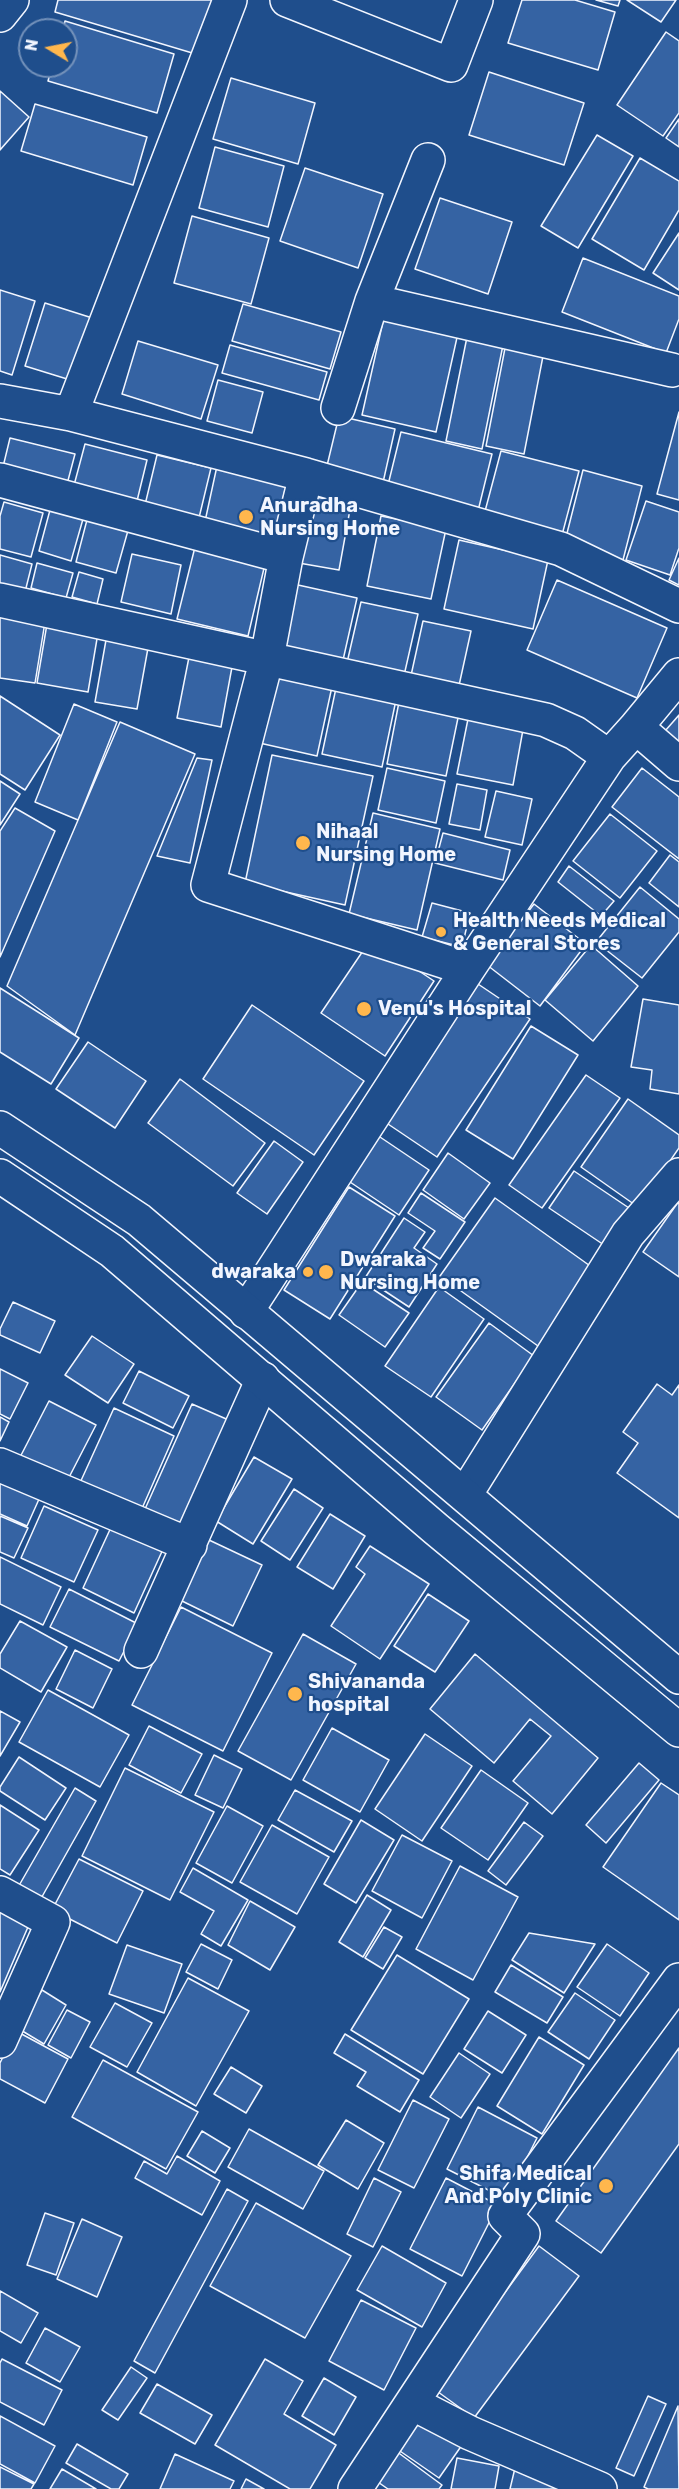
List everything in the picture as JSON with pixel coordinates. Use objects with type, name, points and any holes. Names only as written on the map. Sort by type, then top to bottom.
[{"type":"main road","points":[[0,15],[12,0]]},
{"type":"main road","points":[[71,414],[230,0]]},
{"type":"main road","points":[[287,0],[451,66],[476,0]]},
{"type":"main road","points":[[338,408],[372,301],[428,160]]},
{"type":"main road","points":[[372,301],[677,367]]},
{"type":"main road","points":[[0,403],[71,414],[306,475],[561,549],[679,606]]},
{"type":"main road","points":[[306,475],[286,557],[267,658],[208,885],[468,969]]},
{"type":"main road","points":[[0,480],[286,557]]},
{"type":"main road","points":[[0,600],[546,720],[575,733],[609,756]]},
{"type":"main road","points":[[246,1311],[609,756],[679,675]]},
{"type":"main road","points":[[636,727],[679,764]]},
{"type":"main road","points":[[0,1128],[139,1220],[679,1677]]},
{"type":"main road","points":[[465,1495],[628,1234],[679,1175]]},
{"type":"main road","points":[[0,1176],[112,1251],[436,1529],[679,1731]]},
{"type":"main road","points":[[141,1650],[263,1379]]},
{"type":"main road","points":[[0,1465],[190,1545]]},
{"type":"main road","points":[[0,1893],[53,1922],[0,2041]]},
{"type":"main road","points":[[355,2489],[523,2234],[506,2216],[679,1980]]},
{"type":"main road","points":[[412,2403],[470,2433],[600,2489]]},
{"type":"building","points":[[58,0],[216,0],[199,55],[55,12]]},
{"type":"building","points":[[522,0],[575,0],[615,12],[598,70],[508,43]]},
{"type":"building","points":[[596,0],[620,0],[618,6]]},
{"type":"building","points":[[627,0],[676,0],[661,22]]},
{"type":"building","points":[[78,25],[174,54],[157,113],[48,81],[49,78],[78,78]]},
{"type":"building","points":[[666,32],[679,41],[679,113],[663,136],[617,105]]},
{"type":"building","points":[[489,72],[584,103],[564,165],[469,135]]},
{"type":"building","points":[[231,78],[315,103],[298,164],[213,139]]},
{"type":"building","points":[[0,91],[29,117],[0,150]]},
{"type":"building","points":[[35,104],[147,137],[133,185],[21,151]]},
{"type":"building","points":[[679,119],[679,147],[666,138]]},
{"type":"building","points":[[597,135],[633,156],[578,248],[541,226]]},
{"type":"building","points":[[215,147],[284,166],[268,227],[199,208]]},
{"type":"building","points":[[640,158],[679,181],[679,210],[644,270],[592,239]]},
{"type":"building","points":[[305,168],[383,194],[358,268],[280,241]]},
{"type":"building","points":[[440,198],[512,222],[488,294],[415,269]]},
{"type":"building","points":[[192,216],[269,238],[251,304],[174,283]]},
{"type":"building","points":[[679,233],[679,290],[653,273]]},
{"type":"building","points":[[583,258],[679,296],[679,319],[666,353],[562,312]]},
{"type":"building","points":[[0,290],[35,301],[12,375],[0,371]]},
{"type":"building","points":[[45,303],[105,322],[80,383],[25,366]]},
{"type":"building","points":[[243,304],[341,332],[330,369],[232,341]]},
{"type":"building","points":[[386,308],[460,324],[436,432],[362,415]]},
{"type":"building","points":[[467,337],[503,345],[482,449],[446,441]]},
{"type":"building","points":[[138,341],[218,365],[201,419],[122,394]]},
{"type":"building","points":[[506,343],[544,351],[524,454],[486,446]]},
{"type":"building","points":[[230,345],[327,372],[319,400],[222,373]]},
{"type":"building","points":[[218,380],[263,392],[252,433],[207,421]]},
{"type":"building","points":[[679,412],[679,500],[657,494]]},
{"type":"building","points":[[339,416],[395,429],[382,487],[325,474]]},
{"type":"building","points":[[401,432],[492,454],[478,511],[387,489]]},
{"type":"building","points":[[10,438],[75,454],[66,488],[2,471]]},
{"type":"building","points":[[85,444],[147,460],[136,505],[73,489]]},
{"type":"building","points":[[501,451],[579,471],[562,535],[484,515]]},
{"type":"building","points":[[157,455],[211,468],[198,522],[144,509]]},
{"type":"building","points":[[217,466],[287,482],[272,543],[204,526]]},
{"type":"building","points":[[583,470],[642,486],[623,560],[564,545]]},
{"type":"building","points":[[306,495],[351,504],[339,570],[293,562]]},
{"type":"building","points":[[646,501],[679,512],[679,548],[670,575],[626,560]]},
{"type":"building","points":[[4,502],[43,513],[31,557],[0,549],[0,516]]},
{"type":"building","points":[[50,510],[83,519],[71,561],[39,551]]},
{"type":"building","points":[[88,516],[129,527],[116,573],[76,562]]},
{"type":"building","points":[[381,516],[446,529],[431,599],[367,586]]},
{"type":"building","points":[[459,540],[548,560],[533,629],[444,609]]},
{"type":"building","points":[[195,547],[265,564],[248,636],[177,619]]},
{"type":"building","points":[[132,554],[181,565],[171,614],[121,602]]},
{"type":"building","points":[[0,555],[32,564],[24,596],[0,589]]},
{"type":"building","points":[[679,558],[679,585],[669,580]]},
{"type":"building","points":[[37,563],[73,573],[66,598],[31,588]]},
{"type":"building","points":[[79,572],[103,579],[97,604],[72,597]]},
{"type":"building","points":[[557,580],[667,628],[637,698],[527,650]]},
{"type":"building","points":[[289,583],[357,598],[341,669],[273,653]]},
{"type":"building","points":[[361,602],[418,614],[403,680],[346,667]]},
{"type":"building","points":[[0,614],[45,622],[35,683],[0,678]]},
{"type":"building","points":[[48,618],[99,627],[88,692],[37,683]]},
{"type":"building","points":[[423,621],[471,631],[458,690],[410,680]]},
{"type":"building","points":[[106,640],[148,648],[137,709],[95,702]]},
{"type":"building","points":[[191,647],[234,656],[221,727],[177,718]]},
{"type":"building","points":[[271,669],[333,682],[317,756],[255,742]]},
{"type":"building","points":[[336,688],[396,700],[382,767],[322,754]]},
{"type":"building","points":[[0,696],[60,735],[25,790],[0,774]]},
{"type":"building","points":[[399,702],[459,713],[446,776],[387,764]]},
{"type":"building","points":[[74,704],[117,722],[78,820],[35,802]]},
{"type":"building","points":[[469,714],[524,724],[513,785],[457,774]]},
{"type":"building","points":[[679,715],[679,743],[665,731]]},
{"type":"building","points":[[120,722],[195,754],[75,1035],[7,986]]},
{"type":"building","points":[[272,755],[373,776],[345,905],[245,883]]},
{"type":"building","points":[[197,758],[212,760],[190,863],[157,856]]},
{"type":"building","points":[[387,768],[445,781],[436,823],[378,810]]},
{"type":"building","points":[[642,768],[679,797],[679,859],[612,807]]},
{"type":"building","points":[[0,781],[20,794],[0,825]]},
{"type":"building","points":[[457,784],[487,790],[480,830],[449,824]]},
{"type":"building","points":[[496,791],[532,799],[522,845],[485,837]]},
{"type":"building","points":[[15,808],[55,831],[0,957],[0,831]]},
{"type":"building","points":[[373,813],[440,829],[417,930],[349,914]]},
{"type":"building","points":[[610,814],[657,851],[620,898],[573,861]]},
{"type":"building","points":[[443,833],[510,850],[503,880],[435,863]]},
{"type":"building","points":[[670,855],[679,862],[679,907],[649,883]]},
{"type":"building","points":[[569,866],[614,901],[601,916],[558,882]]},
{"type":"building","points":[[640,887],[679,919],[679,932],[642,978],[596,942]]},
{"type":"building","points":[[432,903],[470,913],[462,947],[422,937]]},
{"type":"building","points":[[534,904],[586,944],[540,1006],[487,965]]},
{"type":"building","points":[[371,939],[434,981],[385,1056],[321,1013]]},
{"type":"building","points":[[591,945],[638,986],[593,1041],[545,1000]]},
{"type":"building","points":[[478,984],[530,1019],[437,1157],[385,1122]]},
{"type":"building","points":[[0,988],[79,1038],[51,1084],[0,1052]]},
{"type":"building","points":[[643,999],[679,1005],[679,1094],[650,1089],[652,1070],[631,1067]]},
{"type":"building","points":[[252,1005],[364,1081],[314,1155],[203,1079]]},
{"type":"building","points":[[531,1026],[578,1055],[513,1159],[466,1130]]},
{"type":"building","points":[[88,1042],[146,1081],[115,1128],[56,1089]]},
{"type":"building","points":[[586,1075],[620,1098],[542,1208],[509,1185]]},
{"type":"building","points":[[180,1079],[265,1143],[233,1186],[148,1123]]},
{"type":"building","points":[[628,1099],[679,1135],[679,1148],[638,1207],[581,1167]]},
{"type":"building","points":[[377,1135],[429,1170],[399,1215],[347,1180]]},
{"type":"building","points":[[274,1141],[303,1162],[267,1214],[237,1193]]},
{"type":"building","points":[[448,1153],[490,1183],[464,1219],[423,1190]]},
{"type":"building","points":[[574,1171],[632,1210],[607,1247],[549,1208]]},
{"type":"building","points":[[349,1187],[395,1216],[330,1319],[284,1290]]},
{"type":"building","points":[[421,1193],[465,1222],[440,1259],[423,1248],[435,1231],[408,1213]]},
{"type":"building","points":[[495,1198],[593,1268],[538,1346],[440,1276]]},
{"type":"building","points":[[679,1201],[679,1277],[643,1252]]},
{"type":"building","points":[[404,1218],[425,1232],[414,1248],[437,1264],[409,1307],[365,1278]]},
{"type":"building","points":[[362,1282],[409,1313],[385,1347],[339,1315]]},
{"type":"building","points":[[439,1287],[484,1319],[431,1397],[385,1366]]},
{"type":"building","points":[[13,1302],[55,1321],[40,1353],[0,1335],[0,1329]]},
{"type":"building","points":[[489,1323],[534,1356],[482,1430],[436,1397]]},
{"type":"building","points":[[92,1336],[134,1364],[108,1403],[65,1375]]},
{"type":"building","points":[[0,1369],[28,1383],[10,1419],[0,1414]]},
{"type":"building","points":[[139,1371],[189,1396],[173,1428],[123,1403]]},
{"type":"building","points":[[657,1384],[672,1395],[679,1385],[679,1518],[617,1473],[638,1443],[623,1432]]},
{"type":"building","points":[[49,1401],[96,1425],[64,1487],[17,1463]]},
{"type":"building","points":[[192,1404],[240,1425],[192,1530],[145,1509]]},
{"type":"building","points":[[114,1408],[174,1436],[140,1513],[79,1485]]},
{"type":"building","points":[[0,1417],[9,1422],[0,1441]]},
{"type":"building","points":[[254,1457],[292,1479],[253,1544],[216,1521]]},
{"type":"building","points":[[0,1469],[44,1488],[27,1526],[0,1514]]},
{"type":"building","points":[[294,1489],[323,1508],[290,1560],[261,1541]]},
{"type":"building","points":[[44,1506],[98,1530],[74,1582],[21,1558]]},
{"type":"building","points":[[330,1514],[365,1536],[333,1589],[297,1567]]},
{"type":"building","points":[[0,1516],[28,1528],[14,1558],[0,1552]]},
{"type":"building","points":[[113,1523],[164,1547],[134,1613],[83,1588]]},
{"type":"building","points":[[209,1540],[262,1565],[233,1626],[180,1600]]},
{"type":"building","points":[[370,1546],[429,1584],[380,1659],[331,1626],[365,1574],[356,1567]]},
{"type":"building","points":[[0,1557],[61,1587],[43,1625],[0,1604]]},
{"type":"building","points":[[69,1589],[138,1624],[119,1661],[50,1627]]},
{"type":"building","points":[[428,1594],[469,1621],[435,1672],[394,1646]]},
{"type":"building","points":[[181,1607],[272,1653],[223,1751],[132,1705]]},
{"type":"building","points":[[20,1621],[67,1647],[41,1692],[0,1668],[0,1654]]},
{"type":"building","points":[[303,1634],[356,1664],[291,1780],[238,1751]]},
{"type":"building","points":[[75,1650],[112,1669],[93,1708],[56,1689]]},
{"type":"building","points":[[475,1654],[598,1758],[552,1814],[513,1781],[551,1736],[530,1719],[494,1763],[430,1709]]},
{"type":"building","points":[[48,1690],[129,1735],[100,1787],[19,1742]]},
{"type":"building","points":[[0,1711],[20,1722],[0,1756]]},
{"type":"building","points":[[149,1726],[202,1754],[181,1793],[129,1765]]},
{"type":"building","points":[[332,1728],[389,1760],[360,1812],[303,1780]]},
{"type":"building","points":[[425,1734],[472,1766],[422,1841],[375,1809]]},
{"type":"building","points":[[214,1755],[242,1769],[223,1808],[195,1795]]},
{"type":"building","points":[[19,1757],[66,1788],[45,1820],[0,1791],[0,1787]]},
{"type":"building","points":[[639,1763],[659,1780],[606,1843],[586,1825]]},
{"type":"building","points":[[125,1768],[214,1812],[170,1900],[82,1856]]},
{"type":"building","points":[[481,1770],[528,1803],[488,1860],[441,1828]]},
{"type":"building","points":[[661,1783],[679,1795],[679,1920],[603,1867]]},
{"type":"building","points":[[75,1788],[96,1801],[39,1902],[17,1889]]},
{"type":"building","points":[[295,1790],[352,1821],[334,1852],[278,1820]]},
{"type":"building","points":[[0,1805],[39,1830],[10,1875],[0,1869]]},
{"type":"building","points":[[227,1806],[263,1826],[232,1883],[196,1863]]},
{"type":"building","points":[[361,1820],[394,1840],[356,1903],[324,1884]]},
{"type":"building","points":[[524,1822],[543,1836],[506,1885],[488,1871]]},
{"type":"building","points":[[272,1825],[329,1857],[297,1914],[240,1882]]},
{"type":"building","points":[[402,1835],[452,1861],[422,1918],[372,1891]]},
{"type":"building","points":[[79,1859],[143,1891],[117,1943],[52,1910]]},
{"type":"building","points":[[460,1866],[518,1897],[473,1980],[416,1949]]},
{"type":"building","points":[[193,1868],[248,1900],[221,1946],[201,1934],[214,1911],[180,1892]]},
{"type":"building","points":[[367,1895],[391,1910],[363,1957],[339,1942]]},
{"type":"building","points":[[250,1901],[295,1927],[270,1970],[228,1945]]},
{"type":"building","points":[[0,1907],[31,1920],[0,1992]]},
{"type":"building","points":[[384,1927],[402,1937],[383,1969],[365,1958]]},
{"type":"building","points":[[529,1933],[595,1944],[564,1993],[512,1960]]},
{"type":"building","points":[[201,1944],[232,1960],[218,1989],[186,1972]]},
{"type":"building","points":[[607,1944],[649,1973],[620,2016],[577,1987]]},
{"type":"building","points":[[127,1945],[182,1964],[164,2013],[109,1994]]},
{"type":"building","points":[[397,1955],[469,1999],[423,2074],[351,2030]]},
{"type":"building","points":[[511,1965],[563,1997],[547,2023],[495,1992]]},
{"type":"building","points":[[188,1978],[249,2011],[196,2106],[137,2072]]},
{"type":"building","points":[[42,1990],[66,2005],[44,2044],[19,2029]]},
{"type":"building","points":[[575,1993],[615,2020],[589,2059],[548,2032]]},
{"type":"building","points":[[115,2003],[152,2023],[127,2067],[90,2047]]},
{"type":"building","points":[[67,2010],[90,2022],[71,2058],[48,2045]]},
{"type":"building","points":[[488,2011],[526,2035],[502,2073],[464,2049]]},
{"type":"building","points":[[16,2031],[68,2059],[45,2103],[0,2079],[0,2063]]},
{"type":"building","points":[[345,2034],[419,2080],[400,2112],[357,2086],[366,2072],[334,2053]]},
{"type":"building","points":[[539,2037],[584,2065],[542,2134],[497,2106]]},
{"type":"building","points":[[679,2048],[679,2144],[601,2253],[556,2221]]},
{"type":"building","points":[[459,2053],[490,2074],[461,2118],[430,2097]]},
{"type":"building","points":[[103,2060],[198,2112],[166,2169],[72,2117]]},
{"type":"building","points":[[231,2067],[262,2086],[246,2113],[214,2094]]},
{"type":"building","points":[[413,2100],[449,2119],[414,2188],[378,2170]]},
{"type":"building","points":[[478,2107],[537,2138],[506,2199],[447,2169]]},
{"type":"building","points":[[346,2120],[384,2143],[358,2189],[318,2165]]},
{"type":"building","points":[[249,2129],[324,2171],[303,2209],[228,2167]]},
{"type":"building","points":[[202,2131],[230,2148],[215,2173],[187,2156]]},
{"type":"building","points":[[177,2156],[220,2181],[202,2215],[135,2178],[144,2161],[167,2174]]},
{"type":"building","points":[[374,2178],[401,2192],[373,2247],[347,2234]]},
{"type":"building","points":[[446,2178],[498,2205],[462,2276],[410,2249]]},
{"type":"building","points":[[227,2189],[248,2201],[155,2373],[134,2361]]},
{"type":"building","points":[[256,2203],[351,2256],[305,2338],[210,2286]]},
{"type":"building","points":[[45,2213],[74,2223],[56,2275],[27,2265]]},
{"type":"building","points":[[82,2219],[122,2237],[97,2297],[57,2279]]},
{"type":"building","points":[[382,2246],[446,2283],[422,2327],[357,2290]]},
{"type":"building","points":[[539,2246],[579,2276],[474,2418],[434,2389]]},
{"type":"building","points":[[0,2291],[38,2313],[21,2343],[0,2331]]},
{"type":"building","points":[[361,2300],[416,2328],[384,2390],[329,2361]]},
{"type":"building","points":[[45,2328],[80,2347],[60,2382],[26,2363]]},
{"type":"building","points":[[2,2359],[62,2390],[44,2425],[0,2402],[0,2363]]},
{"type":"building","points":[[265,2359],[303,2381],[284,2414],[336,2445],[310,2489],[290,2489],[215,2445]]},
{"type":"building","points":[[131,2367],[147,2378],[118,2420],[102,2410]]},
{"type":"building","points":[[324,2378],[356,2397],[334,2435],[302,2416]]},
{"type":"building","points":[[157,2384],[212,2415],[195,2444],[140,2413]]},
{"type":"building","points":[[648,2396],[666,2404],[634,2476],[616,2468]]},
{"type":"building","points":[[678,2406],[679,2489],[648,2489],[644,2487]]},
{"type":"building","points":[[0,2416],[55,2446],[35,2483],[0,2464]]},
{"type":"building","points":[[420,2416],[462,2445],[439,2478],[397,2449]]},
{"type":"building","points":[[77,2444],[128,2474],[119,2489],[111,2489],[66,2463]]},
{"type":"building","points":[[396,2451],[442,2485],[439,2489],[388,2489],[375,2480]]},
{"type":"building","points":[[175,2454],[234,2481],[230,2489],[160,2489]]},
{"type":"building","points":[[457,2458],[499,2466],[495,2489],[451,2489]]},
{"type":"building","points":[[0,2467],[34,2484],[31,2489],[0,2489]]},
{"type":"building","points":[[515,2468],[560,2489],[510,2489]]},
{"type":"building","points":[[62,2469],[96,2489],[50,2489]]},
{"type":"building","points":[[246,2479],[264,2489],[241,2489]]},
{"type":"place","name":"Anuradha Nursing Home","points":[[246,517]]},
{"type":"place","name":"Nihaal Nursing Home","points":[[303,843]]},
{"type":"place","name":"Health Needs Medical & General Stores","points":[[441,932]]},
{"type":"place","name":"Venu's Hospital","points":[[364,1009]]},
{"type":"place","name":"dwaraka","points":[[308,1272]]},
{"type":"place","name":"Dwaraka Nursing Home","points":[[326,1272]]},
{"type":"place","name":"Shivananda hospital","points":[[295,1694]]},
{"type":"place","name":"Shifa Medical And Poly Clinic","points":[[606,2186]]}]
